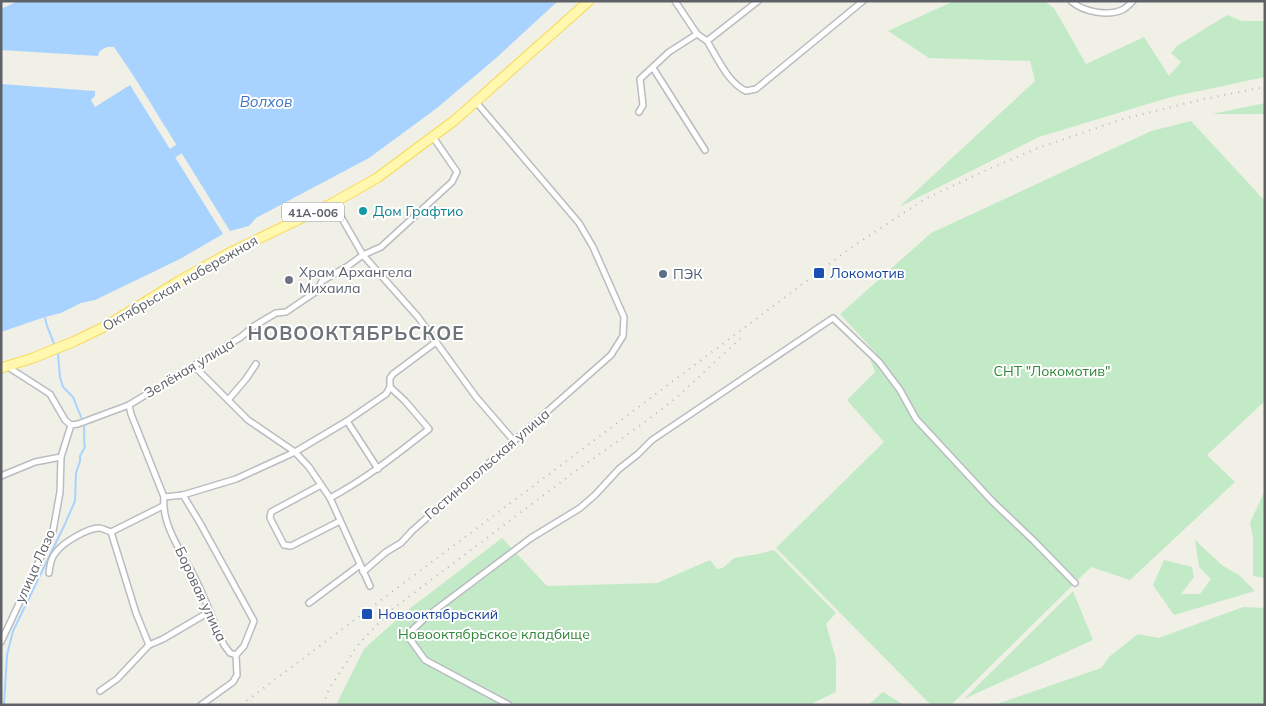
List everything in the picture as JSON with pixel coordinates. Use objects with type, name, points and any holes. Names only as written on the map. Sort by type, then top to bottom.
[{"type":"main road","name":"Октябрьская набережная","points":[[4,367],[75,341],[106,326],[179,281],[231,252],[333,203],[377,178],[434,137],[476,102],[589,1]]},
{"type":"street","points":[[675,1],[697,34],[707,41],[731,79],[746,92],[756,89],[862,1]]},
{"type":"street","points":[[707,41],[758,1]]},
{"type":"street","points":[[1071,1],[1077,7],[1090,12],[1122,10],[1133,1]]},
{"type":"street","points":[[638,112],[643,105],[640,79],[668,52],[697,34]]},
{"type":"street","points":[[652,68],[705,150]]},
{"type":"street","name":"Гостинопольская улица","points":[[363,572],[386,552],[401,543],[412,531],[611,355],[623,336],[624,317],[593,247],[580,223],[476,102]]},
{"type":"street","name":"Зелёная улица","points":[[71,425],[129,405],[241,337],[254,326],[276,313],[286,312],[317,291],[322,281],[348,266],[363,254],[382,247],[452,182],[457,172],[434,137]]},
{"type":"street","points":[[333,203],[363,254],[418,318],[476,397],[514,442]]},
{"type":"street","points":[[509,705],[425,660],[407,635],[426,617],[531,538],[580,508],[596,495],[606,482],[652,440],[833,318],[878,362],[900,390],[922,426],[993,502],[1075,583]]},
{"type":"street","points":[[129,405],[164,497],[183,496],[236,479],[295,452],[347,421],[386,394],[390,387],[390,378],[393,374],[436,342]]},
{"type":"street","points":[[228,400],[256,364]]},
{"type":"street","points":[[194,366],[248,420],[295,452],[309,467],[330,498],[370,586]]},
{"type":"street","points":[[1,476],[35,462],[61,457],[71,425],[65,420],[50,394],[4,367]]},
{"type":"street","points":[[330,498],[354,486],[429,429],[390,387]]},
{"type":"street","points":[[347,421],[378,469]]},
{"type":"street","name":"улица Лазо","points":[[1,642],[53,531],[60,492],[61,457]]},
{"type":"street","points":[[321,485],[270,512],[270,518],[284,545],[291,546],[340,521]]},
{"type":"street","name":"Боровая улица","points":[[164,497],[163,506],[170,531],[196,580],[224,645],[230,653],[236,655],[244,646],[254,621],[183,496]]},
{"type":"street","points":[[49,574],[51,561],[57,550],[89,529],[101,528],[111,532],[163,506]]},
{"type":"street","points":[[111,532],[136,613],[149,645]]},
{"type":"street","points":[[309,603],[360,565]]},
{"type":"street","points":[[100,691],[116,679],[149,645],[209,612]]},
{"type":"street","points":[[201,705],[233,682],[237,675],[236,655]]},
{"type":"green space","points":[[954,1],[1044,1],[1054,8],[1086,64],[1144,37],[1169,76],[1181,62],[1171,53],[1177,46],[1227,15],[1242,21],[1265,21],[1265,77],[1171,97],[1039,137],[899,207],[1035,81],[1030,61],[929,58],[888,31]]},
{"type":"green space","points":[[1265,103],[1265,114],[1212,114]]},
{"type":"green space","name":"СНТ \"Локомотив\"","points":[[1191,121],[1265,201],[1265,401],[1207,455],[1235,482],[1130,580],[1091,567],[951,705],[931,705],[776,548],[884,442],[847,400],[875,372],[870,359],[876,353],[840,314],[931,233],[1151,131]]},
{"type":"green space","points":[[1265,490],[1265,578],[1253,576],[1253,538],[1250,523]]},
{"type":"green space","name":"Новооктябрьское кладбище","points":[[502,538],[547,586],[657,583],[710,560],[717,569],[723,568],[734,558],[774,550],[836,613],[826,624],[836,659],[836,692],[809,705],[336,705],[364,649],[404,613]]},
{"type":"green space","points":[[1195,540],[1223,566],[1239,575],[1255,591],[1174,615],[1153,585],[1164,560],[1192,567],[1194,577],[1181,594],[1200,594],[1211,579],[1199,567]]},
{"type":"green space","points":[[1073,591],[1093,640],[964,699]]},
{"type":"green space","points":[[1243,607],[1265,608],[1265,705],[994,705],[1101,668],[1110,656],[1138,634],[1159,638]]},
{"type":"green space","points":[[883,692],[904,705],[868,705]]},
{"type":"water","name":"Волхов","points":[[18,1],[558,1],[495,59],[437,108],[369,158],[256,218],[249,226],[230,231],[114,47],[104,48],[99,52],[98,56],[1,50],[1,9]]},
{"type":"water","points":[[1,84],[95,91],[95,96],[91,100],[95,107],[130,85],[223,234],[180,259],[95,300],[81,303],[61,313],[1,332]]},
{"type":"waterway","name":"Волхов","points":[[162,160],[190,142]]},
{"type":"waterway","points":[[45,317],[54,344]]},
{"type":"waterway","points":[[58,354],[63,387],[73,397],[81,417]]},
{"type":"waterway","points":[[4,705],[7,655],[13,631],[75,501],[76,473],[80,456],[85,447],[84,427]]},
{"type":"railway","points":[[241,705],[852,247],[925,199],[1038,148],[1123,119],[1204,99],[1265,87]]},
{"type":"railway","points":[[323,705],[329,689],[357,646],[390,611],[676,398],[742,337]]},
{"type":"place","name":"Дом Графтио","points":[[363,211]]},
{"type":"place","name":"Локомотив","points":[[819,273]]},
{"type":"place","name":"ПЭК","points":[[663,274]]},
{"type":"place","name":"Храм Архангела Михаила","points":[[289,280]]},
{"type":"place","name":"Новооктябрьский","points":[[367,614]]},
{"type":"district","name":"НОВООКТЯБРЬСКОЕ","points":[[356,333]]}]
